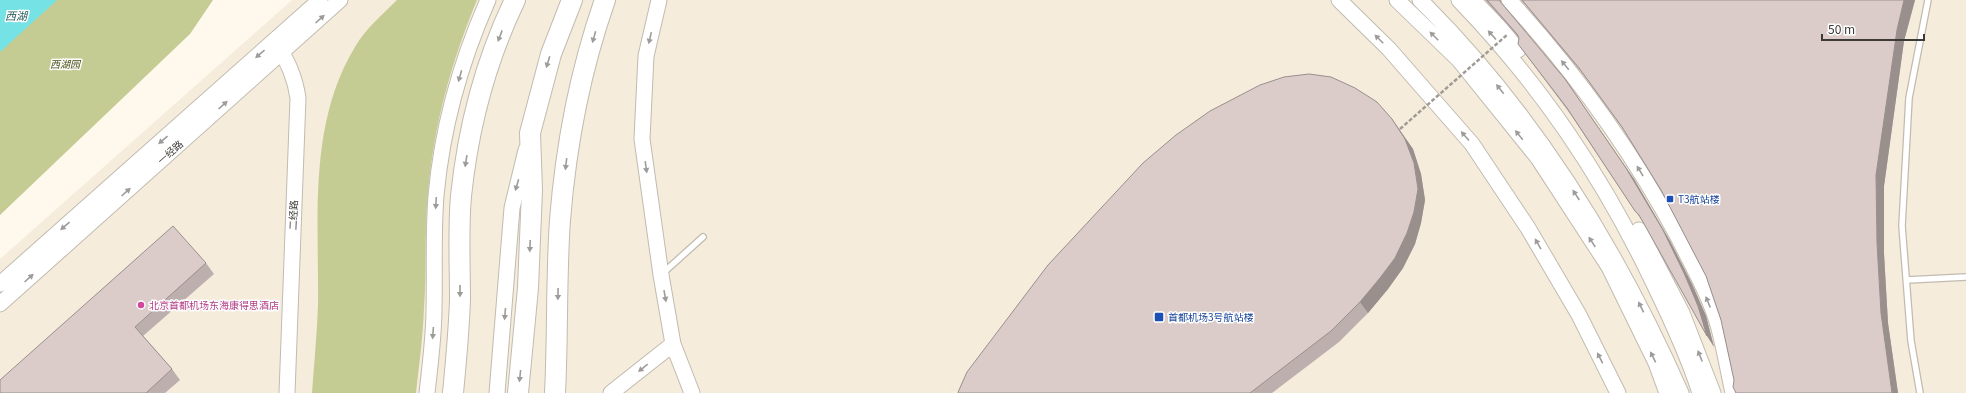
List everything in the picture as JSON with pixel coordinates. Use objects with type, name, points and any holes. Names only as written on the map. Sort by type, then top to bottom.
[{"type":"highway","points":[[453,393],[459,315],[461,198],[466,160],[485,78],[515,0]]},
{"type":"highway","points":[[518,393],[528,294],[532,207],[530,133],[551,54],[572,0]]},
{"type":"highway","points":[[555,393],[559,244],[563,188],[571,132],[581,81],[605,0]]},
{"type":"street","name":"一经路","points":[[0,304],[278,48],[320,0]]},
{"type":"street","name":"一经路","points":[[0,284],[278,48],[340,0]]},
{"type":"street","points":[[427,393],[433,326],[434,232],[440,170],[448,124],[461,74],[488,0]]},
{"type":"street","points":[[659,0],[646,56],[642,139],[661,275],[673,344],[692,393]]},
{"type":"street","points":[[1340,0],[1389,49],[1472,144],[1528,228],[1579,315],[1618,393]]},
{"type":"street","points":[[1397,0],[1459,60],[1538,158],[1609,267],[1656,363],[1667,393]]},
{"type":"street","points":[[1420,0],[1467,49],[1492,79],[1564,176],[1618,263],[1652,328],[1681,393]]},
{"type":"street","points":[[1459,0],[1497,41],[1525,75],[1565,129],[1596,175],[1615,206],[1651,277],[1676,331],[1700,393]]},
{"type":"street","points":[[1473,0],[1500,28],[1554,95],[1592,151],[1629,212],[1682,313],[1713,393]]},
{"type":"street","points":[[1509,0],[1568,69],[1604,116],[1660,204],[1695,269],[1717,324],[1733,393]]},
{"type":"street","name":"二经路","points":[[278,48],[296,82],[298,98],[287,393]]},
{"type":"street","points":[[497,393],[512,208],[530,133]]},
{"type":"street","points":[[612,393],[673,344]]},
{"type":"lane","points":[[1920,393],[1910,341],[1907,280],[1902,226],[1908,98],[1928,0]]},
{"type":"lane","points":[[661,275],[703,237]]},
{"type":"lane","points":[[1907,280],[1966,277]]},
{"type":"path","points":[[1400,129],[1508,34]]},
{"type":"shaded area","points":[[292,0],[1966,0],[1966,393],[0,393],[0,259]]},
{"type":"green space","name":"西湖园","points":[[0,0],[213,0],[190,34],[0,215]]},
{"type":"green space","points":[[397,0],[477,0],[459,47],[445,94],[439,118],[431,167],[427,207],[421,351],[416,393],[312,393],[318,305],[319,173],[323,140],[330,108],[340,77],[355,47],[374,22]]},
{"type":"water","name":"西湖","points":[[0,0],[57,0],[0,52]]},
{"type":"building","points":[[1487,0],[1499,0],[1565,79],[1626,168],[1663,230],[1684,273],[1698,306],[1707,336],[1639,215],[1567,108],[1518,44],[1519,38],[1517,34]]},
{"type":"building","points":[[1522,0],[1904,0],[1897,30],[1876,175],[1877,243],[1881,313],[1892,393],[1736,393],[1733,387],[1734,380],[1721,320],[1706,276],[1661,190],[1622,127],[1579,68]]},
{"type":"building","points":[[1309,74],[1331,77],[1355,88],[1377,102],[1392,119],[1405,139],[1414,163],[1418,189],[1414,212],[1407,233],[1395,258],[1360,302],[1331,331],[1250,393],[958,393],[967,372],[1048,265],[1143,163],[1176,135],[1210,111],[1260,85],[1284,77]]},
{"type":"building","name":"北京首都机场东海康得思酒店","points":[[173,226],[206,263],[135,327],[172,369],[146,393],[0,393],[0,380]]},
{"type":"place","name":"T3航站楼","points":[[1670,199]]},
{"type":"place","name":"北京首都机场东海康得思酒店","points":[[141,305]]},
{"type":"place","name":"首都机场3号航站楼","points":[[1159,317]]}]
